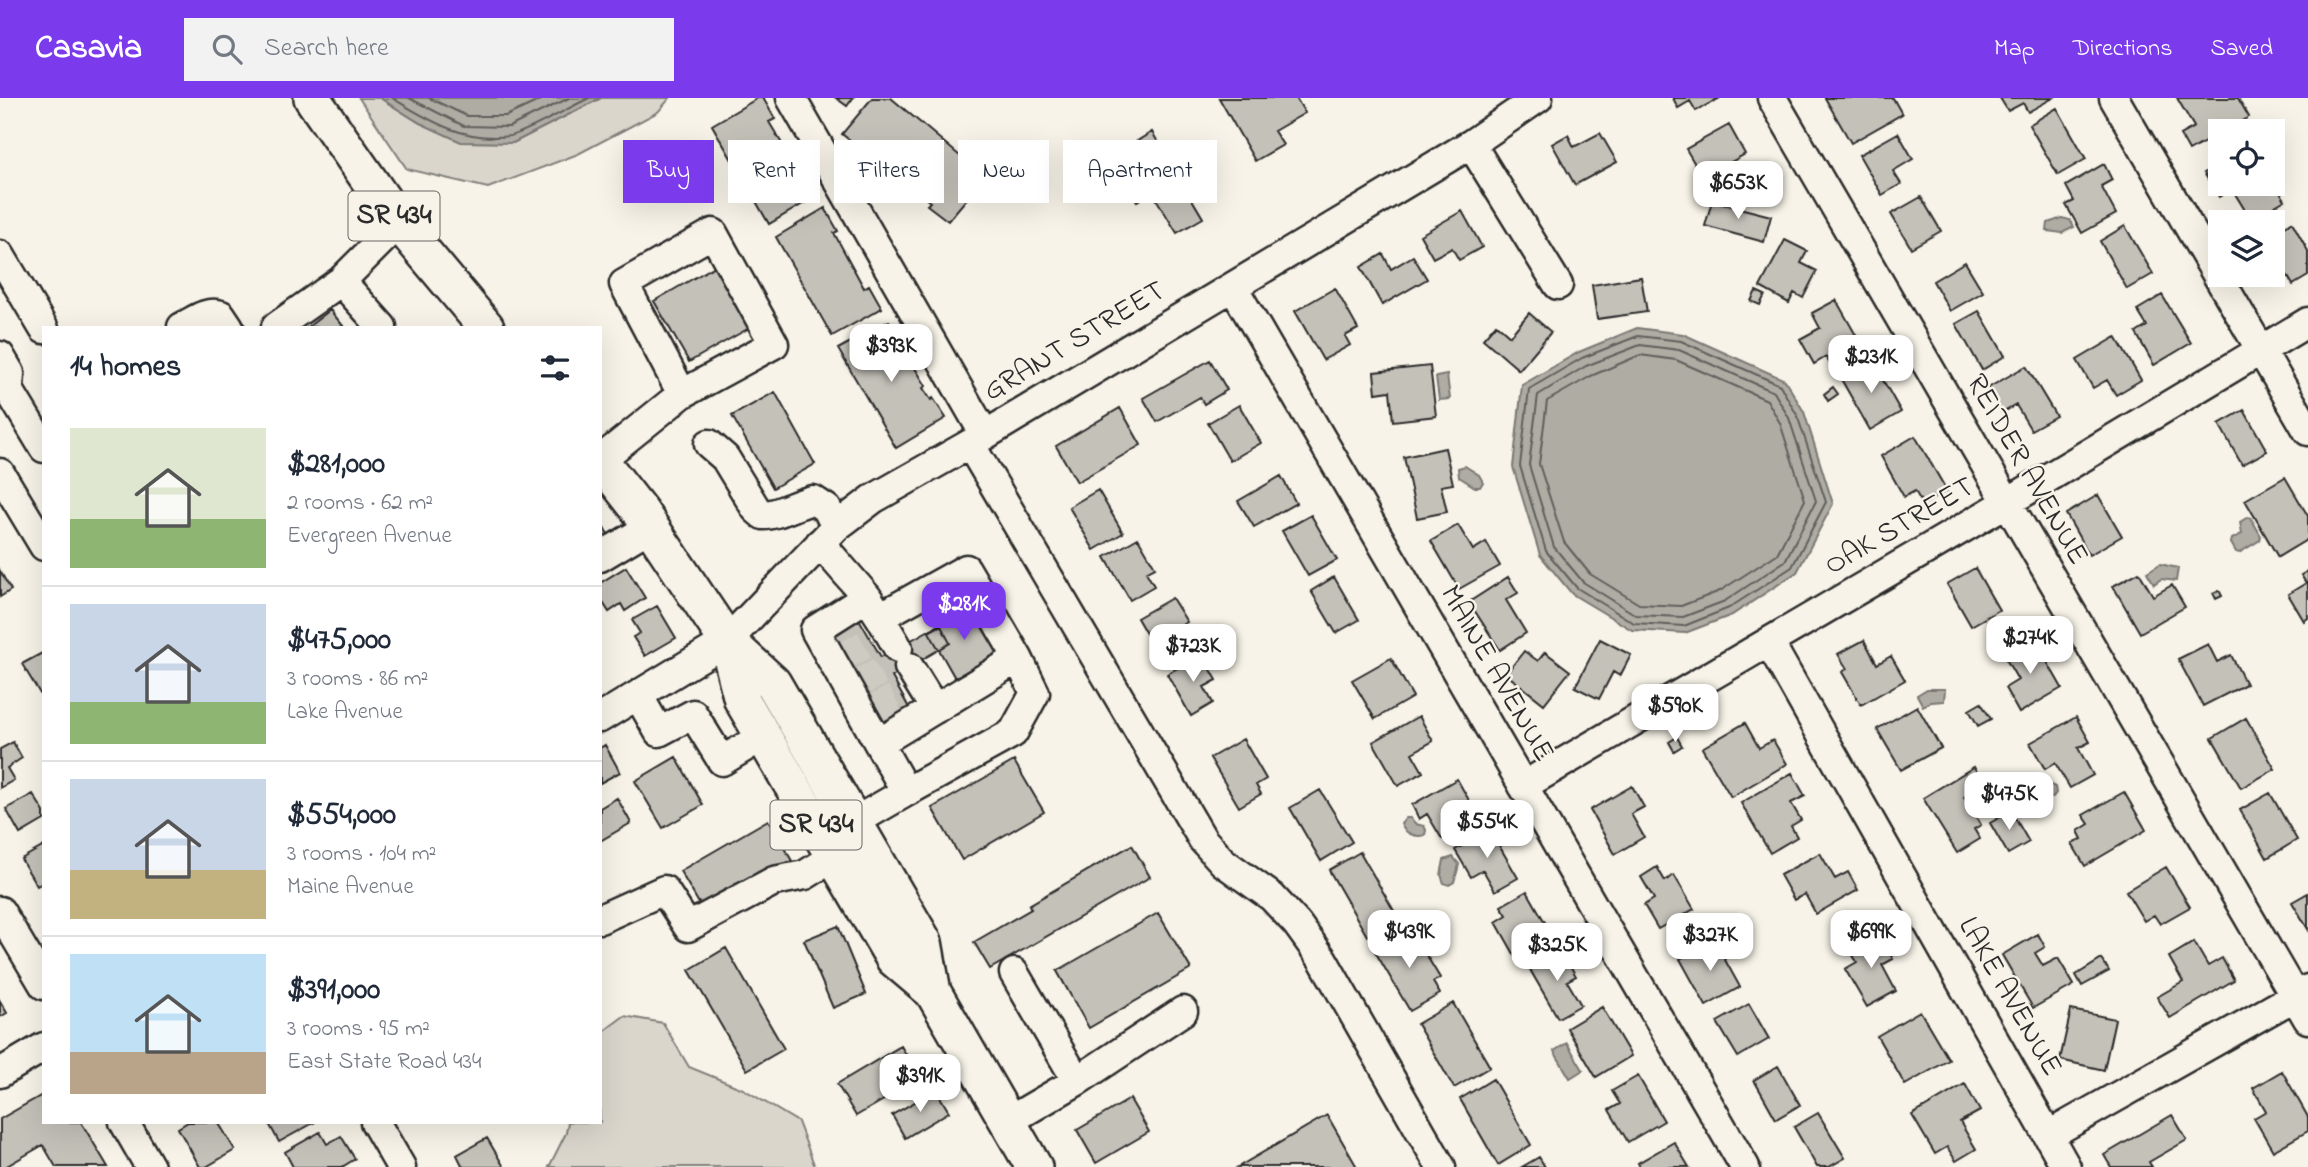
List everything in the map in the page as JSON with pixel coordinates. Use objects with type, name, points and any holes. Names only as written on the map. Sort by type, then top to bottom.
[{"type":"main road","name":"SR 434","points":[[312,98],[399,223],[485,326]]},
{"type":"main road","name":"SR 434","points":[[602,463],[650,527],[727,641],[773,683],[924,942],[933,992],[1034,1167]]},
{"type":"main road","name":"SR 434","points":[[727,641],[742,700],[834,858],[894,959],[933,992]]},
{"type":"street","points":[[791,98],[978,440],[1203,840],[1223,862],[1272,897],[1297,924],[1323,960],[1441,1167]]},
{"type":"street","name":"GRANT STREET","points":[[602,717],[727,641],[828,535],[873,499],[978,440],[1471,144],[1538,98]]},
{"type":"street","name":"REIDER AVENUE","points":[[1772,98],[2006,503],[2304,1002]]},
{"type":"street","points":[[2114,98],[2308,431]]},
{"type":"street","points":[[1471,144],[1558,285]]},
{"type":"street","points":[[277,326],[341,281],[399,223]]},
{"type":"street","points":[[602,458],[682,394],[774,344],[713,233],[624,284],[682,394]]},
{"type":"street","points":[[0,255],[42,326]]},
{"type":"street","points":[[341,281],[381,326]]},
{"type":"street","name":"MAINE AVENUE","points":[[1233,286],[1745,1167]]},
{"type":"street","points":[[184,326],[215,313],[221,314],[228,326]]},
{"type":"street","name":"OAK STREET","points":[[1523,786],[2006,503],[2308,322]]},
{"type":"street","points":[[0,356],[42,444]]},
{"type":"street","points":[[709,444],[725,458],[756,509],[763,515],[771,516],[796,503],[813,500],[827,509],[828,535],[892,648],[935,709]]},
{"type":"street","points":[[0,472],[42,543]]},
{"type":"street","points":[[602,556],[650,527]]},
{"type":"street","points":[[854,822],[1013,733],[1035,693],[1018,658],[966,569],[892,648]]},
{"type":"street","points":[[892,648],[815,630],[836,659],[906,792]]},
{"type":"street","name":"LAKE AVENUE","points":[[1769,642],[2066,1167]]},
{"type":"street","points":[[879,743],[1018,658]]},
{"type":"street","points":[[638,695],[659,732],[693,714],[722,761],[763,736]]},
{"type":"street","points":[[602,918],[664,890],[688,928],[774,881],[804,875],[834,858]]},
{"type":"street","points":[[0,911],[42,982]]},
{"type":"street","points":[[1014,973],[1077,1082]]},
{"type":"street","points":[[2049,1135],[2304,1002]]},
{"type":"street","points":[[1007,1122],[1077,1082],[1182,1011]]},
{"type":"street","points":[[0,1073],[42,1048]]},
{"type":"street","points":[[125,1124],[150,1167]]},
{"type":"street","points":[[376,1124],[401,1167]]},
{"type":"shaded area","points":[[359,98],[380,98],[420,123],[513,143],[601,98],[670,98],[658,112],[578,154],[488,188],[407,169]]},
{"type":"shaded area","points":[[624,1016],[663,1023],[689,1067],[743,1089],[798,1122],[815,1167],[549,1167],[568,1124],[602,1124],[602,1032]]},
{"type":"water","points":[[380,98],[601,98],[513,143],[461,142],[420,123]]},
{"type":"water","points":[[2062,218],[2070,220],[2074,227],[2062,233],[2047,231],[2048,223]]},
{"type":"water","points":[[1637,328],[1683,334],[1785,380],[1804,412],[1833,504],[1797,572],[1732,615],[1685,633],[1632,630],[1572,594],[1540,555],[1513,467],[1522,385],[1579,352]]},
{"type":"water","points":[[1447,375],[1450,399],[1439,400],[1436,377]]},
{"type":"water","points":[[1465,466],[1479,475],[1483,482],[1480,487],[1475,487],[1459,477],[1458,468]]},
{"type":"water","points":[[2248,517],[2261,536],[2260,540],[2239,553],[2231,543],[2232,539],[2242,534],[2240,522]]},
{"type":"water","points":[[2160,564],[2178,568],[2176,581],[2161,579],[2154,584],[2147,572]]},
{"type":"water","points":[[1927,689],[1945,689],[1944,701],[1923,706],[1917,695]]},
{"type":"water","points":[[2039,775],[2046,783],[2055,787],[2056,793],[2052,798],[2038,795],[2031,783],[2031,778]]},
{"type":"water","points":[[1406,818],[1424,826],[1425,835],[1407,832],[1401,824]]},
{"type":"water","points":[[1453,857],[1459,864],[1454,882],[1449,885],[1444,883],[1441,875],[1444,860]]},
{"type":"water","points":[[1567,1043],[1583,1070],[1570,1078],[1554,1051]]},
{"type":"building","points":[[758,98],[763,98],[775,119],[769,122],[780,140],[728,140],[728,153],[712,125]]},
{"type":"building","points":[[836,98],[853,98],[847,106]]},
{"type":"building","points":[[872,98],[891,98],[941,140],[849,140],[842,134]]},
{"type":"building","points":[[1219,98],[1296,98],[1305,113],[1274,131],[1283,145],[1255,161]]},
{"type":"building","points":[[1673,98],[1720,98],[1696,111],[1690,101],[1678,108]]},
{"type":"building","points":[[1825,98],[1893,98],[1902,114],[1851,143]]},
{"type":"building","points":[[2000,98],[2053,98],[2028,112],[2023,103],[2008,111]]},
{"type":"building","points":[[2177,98],[2238,98],[2249,117],[2208,119],[2208,140],[2189,151],[2180,135],[2194,127]]},
{"type":"building","points":[[2057,108],[2086,159],[2058,175],[2029,125]]},
{"type":"building","points":[[1729,125],[1745,154],[1703,178],[1686,149]]},
{"type":"building","points":[[1152,132],[1157,140],[1139,140]]},
{"type":"building","points":[[1600,133],[1617,162],[1575,185],[1552,144],[1568,135],[1574,147]]},
{"type":"building","points":[[1898,133],[1913,159],[1893,171],[1901,184],[1882,195],[1859,155]]},
{"type":"building","points":[[944,143],[958,154],[958,203],[963,203],[948,221],[927,205],[944,203]]},
{"type":"building","points":[[2104,164],[2112,180],[2101,186],[2116,214],[2082,233],[2066,205],[2074,201],[2066,186]]},
{"type":"building","points":[[2236,196],[2283,196],[2285,200],[2268,210],[2245,210]]},
{"type":"building","points":[[1921,197],[1941,231],[1911,248],[1891,214]]},
{"type":"building","points":[[1712,201],[1771,216],[1764,242],[1705,226]]},
{"type":"building","points":[[757,203],[804,203],[769,224]]},
{"type":"building","points":[[1159,203],[1194,203],[1203,218],[1177,233]]},
{"type":"building","points":[[825,208],[838,231],[834,233],[864,288],[869,285],[882,308],[832,336],[776,237]]},
{"type":"building","points":[[1462,211],[1482,247],[1459,260],[1452,248],[1433,258],[1420,235]]},
{"type":"building","points":[[2292,222],[2308,251],[2308,276],[2293,285],[2285,272],[2285,226]]},
{"type":"building","points":[[2125,226],[2153,274],[2127,289],[2100,241]]},
{"type":"building","points":[[1785,240],[1807,251],[1801,263],[1817,271],[1803,298],[1794,293],[1789,303],[1760,287]]},
{"type":"building","points":[[1383,254],[1391,269],[1413,256],[1427,279],[1382,305],[1361,267]]},
{"type":"building","points":[[1965,262],[1983,292],[1950,311],[1933,281]]},
{"type":"building","points":[[715,266],[751,327],[689,362],[654,301]]},
{"type":"building","points":[[1641,277],[1647,312],[1597,319],[1592,285]]},
{"type":"building","points":[[1335,288],[1358,329],[1345,336],[1350,345],[1323,360],[1295,311]]},
{"type":"building","points":[[1756,291],[1765,295],[1760,305],[1751,301]]},
{"type":"building","points":[[2162,295],[2191,343],[2154,365],[2136,333],[2147,326],[2137,310]]},
{"type":"building","points":[[1836,300],[1865,351],[1833,369],[1826,357],[1814,364],[1800,339],[1820,328],[1812,313]]},
{"type":"building","points":[[330,310],[343,326],[309,326]]},
{"type":"building","points":[[1979,311],[2005,356],[1982,370],[1956,324]]},
{"type":"building","points":[[1529,313],[1551,332],[1519,370],[1483,339],[1496,324],[1510,336]]},
{"type":"building","points":[[889,321],[902,342],[897,345],[905,357],[907,355],[926,386],[923,388],[946,418],[896,448],[838,349]]},
{"type":"building","points":[[2116,337],[2141,380],[2116,395],[2107,380],[2093,388],[2077,360]]},
{"type":"building","points":[[1210,360],[1227,390],[1204,404],[1200,397],[1157,422],[1143,398]]},
{"type":"building","points":[[1872,361],[1901,412],[1870,430],[1841,379]]},
{"type":"building","points":[[1430,366],[1436,416],[1393,421],[1390,391],[1376,393],[1374,372]]},
{"type":"building","points":[[2026,366],[2056,416],[2031,430],[2016,405],[2002,413],[1988,388]]},
{"type":"building","points":[[1833,387],[1838,394],[1828,401],[1824,394]]},
{"type":"building","points":[[775,392],[815,464],[773,488],[732,416]]},
{"type":"building","points":[[1239,405],[1261,443],[1230,461],[1208,423]]},
{"type":"building","points":[[1120,408],[1141,445],[1077,482],[1056,446]]},
{"type":"building","points":[[2244,410],[2267,451],[2242,465],[2219,424]]},
{"type":"building","points":[[1915,436],[1947,491],[1923,505],[1915,491],[1904,497],[1881,456]]},
{"type":"building","points":[[1445,448],[1453,484],[1441,486],[1447,512],[1417,518],[1404,457]]},
{"type":"building","points":[[1281,476],[1296,503],[1254,527],[1238,501]]},
{"type":"building","points":[[2285,477],[2308,516],[2308,539],[2278,557],[2245,500]]},
{"type":"building","points":[[1098,490],[1123,533],[1094,550],[1069,507]]},
{"type":"building","points":[[2098,495],[2122,536],[2089,555],[2066,514]]},
{"type":"building","points":[[1311,515],[1337,560],[1308,576],[1282,531]]},
{"type":"building","points":[[602,524],[614,544],[602,551]]},
{"type":"building","points":[[1458,525],[1473,550],[1486,542],[1500,566],[1459,589],[1431,541]]},
{"type":"building","points":[[1138,538],[1155,567],[1146,572],[1154,586],[1130,600],[1105,557]]},
{"type":"building","points":[[626,567],[645,598],[625,611],[621,604],[609,612],[602,601],[602,582]]},
{"type":"building","points":[[1975,568],[1999,610],[1971,626],[1947,584]]},
{"type":"building","points":[[0,571],[11,590],[0,597]]},
{"type":"building","points":[[2308,571],[2308,618],[2304,621],[2288,594],[2306,583],[2301,575]]},
{"type":"building","points":[[2139,572],[2153,596],[2172,585],[2185,607],[2140,633],[2113,586]]},
{"type":"building","points":[[1334,577],[1359,620],[1336,633],[1311,591]]},
{"type":"building","points":[[1508,577],[1518,593],[1506,600],[1526,633],[1500,650],[1469,602]]},
{"type":"building","points":[[2219,590],[2222,596],[2216,599],[2213,593]]},
{"type":"building","points":[[1172,598],[1187,622],[1175,629],[1182,642],[1159,656],[1137,618]]},
{"type":"building","points":[[657,606],[676,638],[645,656],[633,637],[640,633],[632,620]]},
{"type":"building","points":[[973,607],[999,652],[955,678],[929,632]]},
{"type":"building","points":[[859,619],[881,657],[940,624],[950,643],[892,677],[913,715],[882,733],[828,637]]},
{"type":"building","points":[[2033,637],[2062,688],[2019,713],[2005,688],[2018,680],[2003,654]]},
{"type":"building","points":[[1600,639],[1631,655],[1620,676],[1613,672],[1599,699],[1575,687]]},
{"type":"building","points":[[1864,640],[1877,664],[1891,656],[1905,680],[1861,705],[1842,672],[1847,669],[1838,654]]},
{"type":"building","points":[[2208,644],[2217,662],[2231,655],[2246,684],[2203,706],[2178,659]]},
{"type":"building","points":[[1524,651],[1538,661],[1545,652],[1570,671],[1544,704],[1506,674]]},
{"type":"building","points":[[42,653],[42,697],[22,664]]},
{"type":"building","points":[[1202,654],[1217,680],[1204,687],[1213,703],[1191,716],[1167,674]]},
{"type":"building","points":[[1391,658],[1413,697],[1375,719],[1352,680]]},
{"type":"building","points":[[1981,703],[1991,719],[1978,726],[1969,710]]},
{"type":"building","points":[[1917,706],[1941,748],[1901,770],[1877,729]]},
{"type":"building","points":[[1419,716],[1433,741],[1412,753],[1423,772],[1398,786],[1373,742]]},
{"type":"building","points":[[2076,717],[2090,742],[2078,748],[2093,775],[2070,788],[2055,763],[2045,769],[2030,743]]},
{"type":"building","points":[[2246,718],[2275,769],[2241,788],[2212,738]]},
{"type":"building","points":[[1745,723],[1759,748],[1773,740],[1787,764],[1731,797],[1702,748]]},
{"type":"building","points":[[1677,737],[1682,746],[1674,751],[1669,742]]},
{"type":"building","points":[[1243,739],[1266,779],[1256,785],[1261,794],[1239,807],[1210,758]]},
{"type":"building","points":[[13,742],[22,758],[7,768],[14,780],[0,788],[0,749]]},
{"type":"building","points":[[605,745],[620,772],[602,782],[602,747]]},
{"type":"building","points":[[676,757],[703,805],[663,828],[635,781]]},
{"type":"building","points":[[1014,761],[1044,812],[962,860],[932,808]]},
{"type":"building","points":[[1974,767],[1984,784],[1964,797],[1981,825],[1974,829],[1980,839],[1957,853],[1923,798]]},
{"type":"building","points":[[1792,773],[1805,796],[1791,803],[1801,820],[1791,826],[1797,837],[1770,853],[1741,803]]},
{"type":"building","points":[[1457,779],[1479,818],[1442,839],[1427,814],[1419,819],[1412,805]]},
{"type":"building","points":[[1632,786],[1644,807],[1631,814],[1644,837],[1615,854],[1590,810]]},
{"type":"building","points":[[1320,790],[1352,842],[1321,861],[1290,808]]},
{"type":"building","points":[[2124,792],[2146,830],[2085,866],[2072,844],[2082,839],[2078,831],[2089,824],[2083,815]]},
{"type":"building","points":[[2270,793],[2297,840],[2267,858],[2240,810]]},
{"type":"building","points":[[33,794],[42,809],[42,821],[20,834],[6,809]]},
{"type":"building","points":[[617,798],[631,823],[602,840],[602,807]]},
{"type":"building","points":[[2011,811],[2029,842],[2008,854],[1990,823]]},
{"type":"building","points":[[768,820],[792,861],[704,912],[680,871]]},
{"type":"building","points":[[1490,830],[1518,878],[1495,891],[1483,870],[1471,877],[1455,850]]},
{"type":"building","points":[[1132,845],[1150,877],[990,969],[974,942],[1031,909],[1029,905]]},
{"type":"building","points":[[42,847],[42,883],[37,886],[21,859]]},
{"type":"building","points":[[1360,852],[1398,918],[1367,936],[1329,870]]},
{"type":"building","points":[[1820,853],[1835,879],[1848,872],[1858,890],[1816,914],[1805,894],[1794,900],[1780,875]]},
{"type":"building","points":[[1657,867],[1665,881],[1674,875],[1694,909],[1658,929],[1644,905],[1654,899],[1641,877]]},
{"type":"building","points":[[2166,867],[2190,907],[2160,924],[2154,915],[2144,921],[2126,891]]},
{"type":"building","points":[[1527,891],[1555,940],[1518,961],[1496,922],[1507,915],[1501,906]]},
{"type":"building","points":[[2308,893],[2308,929],[2292,902]]},
{"type":"building","points":[[1158,913],[1191,969],[1089,1028],[1057,971]]},
{"type":"building","points":[[838,926],[866,994],[833,1008],[804,940]]},
{"type":"building","points":[[1400,931],[1407,943],[1416,938],[1440,978],[1433,982],[1440,994],[1410,1011],[1373,948]]},
{"type":"building","points":[[1877,932],[1893,959],[1882,965],[1896,991],[1867,1007],[1845,969],[1857,962],[1849,949]]},
{"type":"building","points":[[2038,934],[2045,947],[2035,953],[2043,966],[2058,958],[2074,985],[2033,1008],[2002,955]]},
{"type":"building","points":[[1714,940],[1740,987],[1706,1006],[1680,959]]},
{"type":"building","points":[[2194,942],[2208,966],[2222,958],[2234,980],[2170,1018],[2157,997],[2183,982],[2169,957]]},
{"type":"building","points":[[726,948],[784,1049],[747,1070],[689,970]]},
{"type":"building","points":[[1561,950],[1576,976],[1567,981],[1581,1005],[1558,1018],[1529,968]]},
{"type":"building","points":[[2102,959],[2109,971],[2082,986],[2076,975]]},
{"type":"building","points":[[0,1001],[7,1013],[0,1017]]},
{"type":"building","points":[[1453,1003],[1490,1067],[1454,1088],[1417,1024]]},
{"type":"building","points":[[1749,1004],[1769,1039],[1738,1057],[1717,1022]]},
{"type":"building","points":[[1602,1007],[1631,1056],[1596,1077],[1567,1028]]},
{"type":"building","points":[[2071,1010],[2115,1019],[2104,1070],[2060,1060]]},
{"type":"building","points":[[1920,1011],[1949,1060],[1905,1085],[1877,1036]]},
{"type":"building","points":[[901,1046],[920,1079],[856,1116],[837,1084]]},
{"type":"building","points":[[1778,1066],[1800,1105],[1776,1119],[1754,1080]]},
{"type":"building","points":[[2282,1071],[2308,1117],[2308,1131],[2273,1151],[2254,1118],[2266,1111],[2253,1088]]},
{"type":"building","points":[[1638,1076],[1664,1121],[1628,1142],[1609,1110],[1620,1104],[1612,1091]]},
{"type":"building","points":[[1493,1079],[1531,1145],[1498,1165],[1460,1099]]},
{"type":"building","points":[[1965,1084],[1980,1111],[1960,1122],[1976,1149],[1956,1161],[1947,1147],[1935,1154],[1912,1115]]},
{"type":"building","points":[[936,1090],[949,1112],[905,1138],[892,1115]]},
{"type":"building","points":[[42,1095],[42,1124],[82,1124],[108,1167],[56,1167],[43,1145],[5,1167],[0,1167],[0,1119]]},
{"type":"building","points":[[1130,1099],[1149,1132],[1096,1163],[1077,1130]]},
{"type":"building","points":[[1818,1113],[1845,1158],[1829,1167],[1817,1167],[1794,1127]]},
{"type":"building","points":[[1327,1115],[1357,1167],[1238,1167]]},
{"type":"building","points":[[2172,1115],[2187,1140],[2149,1162],[2152,1167],[2111,1167],[2104,1155]]},
{"type":"building","points":[[185,1124],[219,1124],[235,1150],[206,1167],[200,1167],[178,1128]]},
{"type":"building","points":[[269,1124],[311,1124],[279,1142]]},
{"type":"building","points":[[320,1132],[327,1144],[341,1136],[355,1159],[342,1167],[293,1167],[285,1152]]},
{"type":"building","points":[[487,1138],[504,1167],[463,1167],[457,1155]]},
{"type":"building","points":[[1674,1142],[1689,1167],[1640,1167],[1638,1163]]},
{"type":"building","points":[[1539,1157],[1545,1167],[1522,1167]]},
{"type":"tunnel","points":[[840,658],[872,641]]},
{"type":"tunnel","points":[[855,685],[904,658]]},
{"type":"tunnel","points":[[870,711],[902,694]]}]
